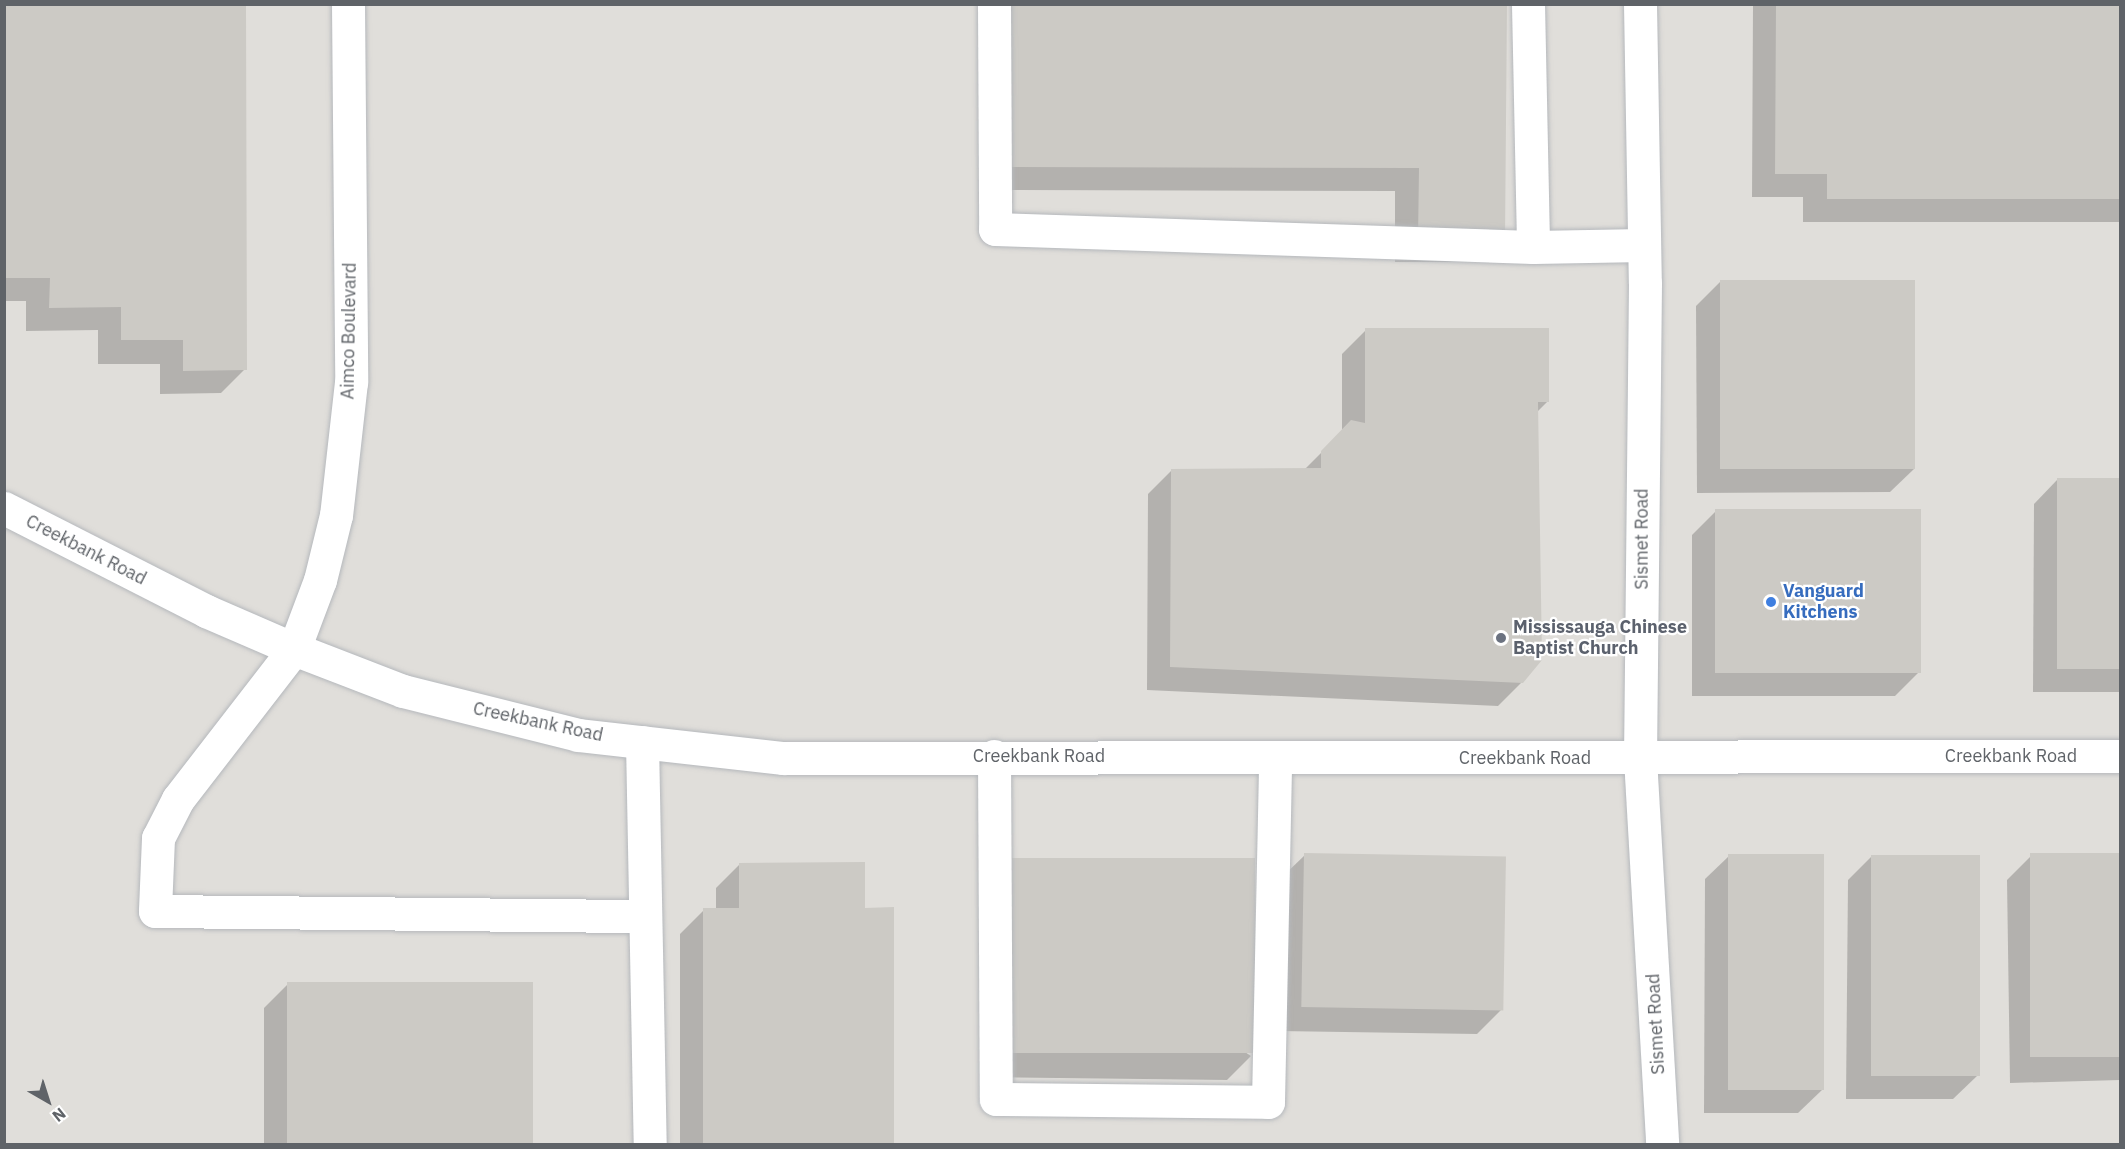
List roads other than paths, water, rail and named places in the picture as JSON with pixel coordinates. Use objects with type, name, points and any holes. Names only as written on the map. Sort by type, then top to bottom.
[{"type":"street","name":"Aimco Boulevard","points":[[348,4],[351,382],[336,515],[320,580],[294,649],[178,799],[158,838],[155,911],[645,916]]},
{"type":"street","points":[[994,4],[995,230],[1533,247],[1644,245]]},
{"type":"street","points":[[1528,4],[1533,247]]},
{"type":"street","name":"Sismet Road","points":[[1640,4],[1644,245],[1640,758],[1662,1144]]},
{"type":"street","name":"Creekbank Road","points":[[4,508],[206,611],[294,649],[403,691],[578,735],[783,758],[2121,756]]},
{"type":"street","points":[[642,742],[650,1144]]},
{"type":"street","points":[[994,756],[996,1099],[1268,1102],[1275,758]]},
{"type":"place","name":"Vanguard Kitchens","points":[[1771,602]]},
{"type":"place","name":"Mississauga Chinese Baptist Church","points":[[1501,638]]}]
